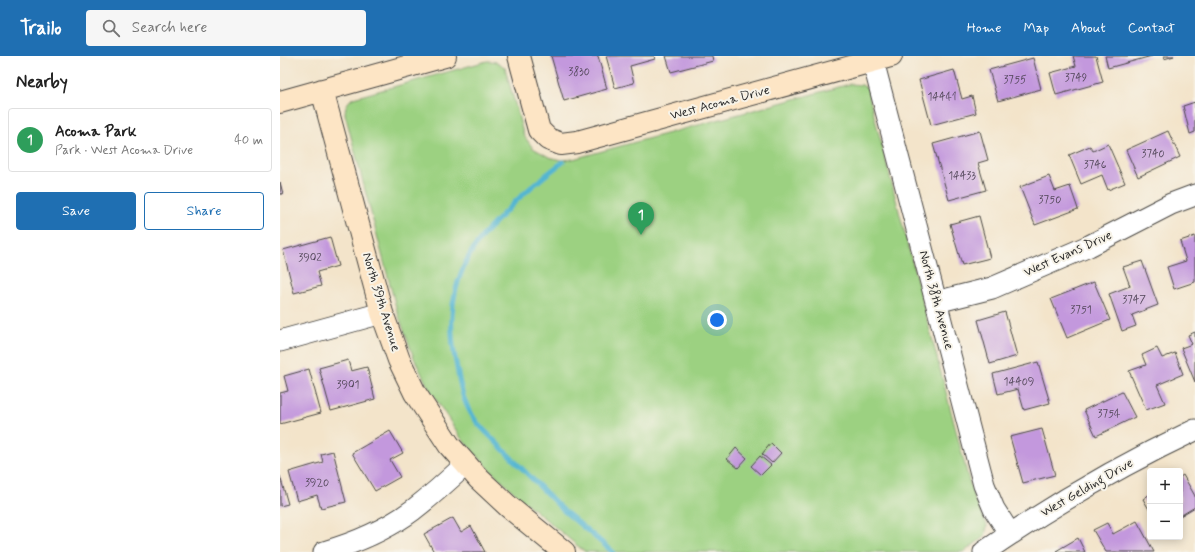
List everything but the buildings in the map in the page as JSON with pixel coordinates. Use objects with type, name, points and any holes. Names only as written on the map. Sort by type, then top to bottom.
[{"type":"street","points":[[280,102],[445,56]]},
{"type":"street","name":"West Acoma Drive","points":[[520,56],[538,130],[548,139],[561,144],[577,142],[882,59]]},
{"type":"street","name":"North 38th Avenue","points":[[882,59],[936,302],[984,485],[994,509],[1010,534]]},
{"type":"street","name":"North 39th Avenue","points":[[322,90],[382,313],[399,360],[415,393],[449,445],[479,479],[509,507],[564,552]]},
{"type":"street","name":"West Evans Drive","points":[[936,302],[992,288],[1089,246],[1171,204],[1195,195]]},
{"type":"street","points":[[280,341],[382,313]]},
{"type":"street","name":"West Gelding Drive","points":[[984,552],[1086,486],[1195,430]]},
{"type":"street","points":[[324,552],[350,544],[381,529],[412,511],[466,464]]},
{"type":"green space","points":[[487,61],[497,62],[505,68],[524,136],[533,148],[549,157],[561,160],[573,159],[850,84],[862,85],[867,88],[968,477],[975,500],[987,525],[985,536],[964,552],[585,552],[519,497],[490,470],[461,438],[429,389],[414,358],[397,311],[345,114],[345,109],[349,101],[353,98]]},
{"type":"waterway","points":[[563,162],[539,180],[517,200],[486,231],[473,249],[459,279],[455,295],[452,312],[453,346],[463,396],[469,410],[479,425],[563,510],[613,552]]},
{"type":"place","name":"Acoma Park","points":[[641,235]]}]
